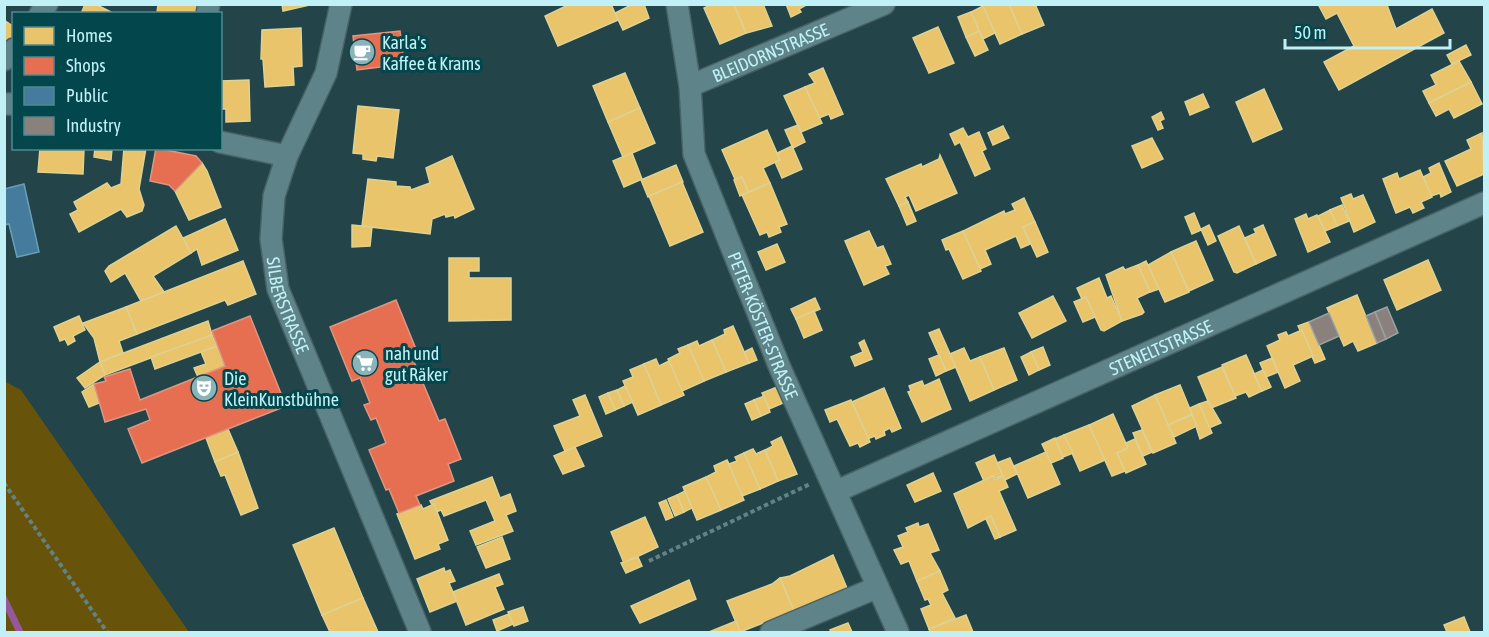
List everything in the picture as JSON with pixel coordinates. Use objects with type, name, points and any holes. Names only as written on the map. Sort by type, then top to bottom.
[{"type":"street","name":"SILBERSTRASSE","points":[[340,4],[326,73],[287,156],[273,207],[272,239],[278,289],[420,633]]},
{"type":"street","name":"PETER-KÖSTER-STRASSE","points":[[677,4],[690,86],[694,154],[780,368],[898,633]]},
{"type":"street","name":"BLEIDORNSTRASSE","points":[[690,86],[884,4]]},
{"type":"street","points":[[222,142],[287,156]]},
{"type":"street","name":"STENELTSTRASSE","points":[[833,483],[1485,203]]},
{"type":"street","points":[[771,632],[878,587]]},
{"type":"path","points":[[4,483],[107,633]]},
{"type":"path","points":[[649,561],[833,483]]},
{"type":"shaded area","points":[[4,381],[21,390],[189,632],[5,632]]},
{"type":"building: Homes","points":[[85,4],[95,4],[111,12],[82,12]]},
{"type":"building: Homes","points":[[158,4],[199,4],[198,12],[157,12]]},
{"type":"building: Homes","points":[[282,4],[310,4],[310,5],[283,11]]},
{"type":"building: Homes","points":[[570,4],[611,4],[618,20],[558,46],[545,16]]},
{"type":"building: Homes","points":[[633,4],[644,4],[649,18],[623,30],[615,13]]},
{"type":"building: Homes","points":[[712,4],[734,4],[746,33],[720,44],[704,8]]},
{"type":"building: Homes","points":[[734,4],[763,4],[772,26],[746,33]]},
{"type":"building: Homes","points":[[786,4],[808,4],[799,9],[801,12],[791,17]]},
{"type":"building: Homes","points":[[1009,4],[1022,34],[1000,44],[983,6]]},
{"type":"building: Homes","points":[[1009,4],[1035,4],[1044,25],[1022,34]]},
{"type":"building: Homes","points":[[1318,4],[1387,5],[1396,29],[1432,9],[1444,33],[1339,90],[1324,62],[1354,46],[1337,13],[1326,19]]},
{"type":"building: Homes","points":[[983,6],[995,33],[983,39],[971,12]]},
{"type":"building: Homes","points":[[971,12],[979,31],[966,37],[958,17]]},
{"type":"building: Homes","points":[[4,20],[12,26],[12,37],[4,46]]},
{"type":"building: Homes","points":[[938,27],[954,63],[929,73],[913,38]]},
{"type":"building: Homes","points":[[301,28],[302,66],[293,67],[294,85],[265,87],[263,59],[261,59],[262,30]]},
{"type":"building: Homes","points":[[979,31],[988,50],[975,56],[966,37]]},
{"type":"building: Homes","points":[[1466,45],[1471,55],[1452,64],[1447,55]]},
{"type":"building: Homes","points":[[1459,61],[1471,82],[1429,103],[1423,91],[1436,85],[1431,75]]},
{"type":"building: Homes","points":[[823,68],[843,114],[831,119],[829,114],[819,118],[805,87],[815,83],[809,74]]},
{"type":"building: Homes","points":[[625,73],[640,108],[608,122],[593,86]]},
{"type":"building: Homes","points":[[249,80],[250,121],[226,122],[226,109],[222,109],[222,81]]},
{"type":"building: Homes","points":[[1471,82],[1482,104],[1454,118],[1449,109],[1436,116],[1429,103]]},
{"type":"building: Homes","points":[[805,87],[822,123],[801,132],[784,96]]},
{"type":"building: Homes","points":[[1264,89],[1282,129],[1253,142],[1236,102]]},
{"type":"building: Homes","points":[[1203,94],[1209,107],[1190,115],[1185,102]]},
{"type":"building: Homes","points":[[358,106],[399,110],[393,158],[377,156],[376,161],[363,159],[363,154],[353,153]]},
{"type":"building: Homes","points":[[640,108],[655,143],[623,157],[608,122]]},
{"type":"building: Homes","points":[[1161,112],[1164,119],[1160,121],[1163,128],[1158,130],[1152,117]]},
{"type":"building: Homes","points":[[798,125],[805,142],[793,148],[785,130]]},
{"type":"building: Homes","points":[[1003,126],[1009,138],[993,145],[988,133]]},
{"type":"building: Homes","points":[[963,128],[968,137],[979,132],[986,149],[982,151],[990,169],[975,176],[960,142],[955,145],[950,134]]},
{"type":"building: Homes","points":[[767,130],[780,160],[763,168],[770,183],[748,192],[742,177],[735,179],[722,150]]},
{"type":"building: Homes","points":[[1482,133],[1484,174],[1457,186],[1445,161],[1471,149],[1467,140]]},
{"type":"building: Homes","points":[[1152,138],[1163,159],[1142,168],[1132,146]]},
{"type":"building: Homes","points":[[792,146],[802,169],[782,178],[775,162],[780,160],[777,153]]},
{"type":"building: Homes","points":[[40,150],[84,150],[83,174],[38,172]]},
{"type":"building: Homes","points":[[95,150],[112,150],[111,160],[94,157]]},
{"type":"building: Homes","points":[[124,150],[146,150],[139,189],[144,205],[142,211],[127,217],[121,209],[79,232],[70,214],[78,210],[74,202],[107,183],[111,188],[121,184]]},
{"type":"building: Homes","points":[[632,153],[642,179],[624,187],[613,161]]},
{"type":"building: Homes","points":[[940,155],[957,193],[916,211],[909,195],[905,197],[908,202],[899,206],[886,179],[921,164],[922,167],[939,159]]},
{"type":"building: Homes","points":[[452,156],[474,209],[455,218],[454,215],[446,217],[445,214],[432,219],[430,234],[362,226],[368,179],[396,182],[396,186],[410,187],[411,190],[430,183],[426,168]]},
{"type":"building: Homes","points":[[202,163],[221,207],[189,220],[175,191]]},
{"type":"building: Homes","points":[[1439,163],[1451,192],[1441,197],[1440,193],[1431,196],[1423,177],[1431,173],[1429,168]]},
{"type":"building: Homes","points":[[676,165],[683,182],[648,197],[641,180]]},
{"type":"building: Homes","points":[[1420,170],[1432,197],[1421,202],[1424,208],[1413,213],[1410,207],[1396,213],[1383,179],[1397,173],[1399,179]]},
{"type":"building: Homes","points":[[742,177],[748,192],[740,196],[734,180]]},
{"type":"building: Homes","points":[[682,182],[703,232],[670,246],[649,196]]},
{"type":"building: Homes","points":[[770,183],[787,224],[779,227],[781,232],[769,237],[767,232],[760,235],[742,195]]},
{"type":"building: Homes","points":[[1351,194],[1353,199],[1363,195],[1375,222],[1354,232],[1341,198]]},
{"type":"building: Homes","points":[[1024,198],[1035,222],[1023,227],[1030,244],[1021,248],[1016,236],[985,250],[991,264],[980,269],[963,231],[1004,211],[1005,214],[1015,210],[1012,204]]},
{"type":"building: Homes","points":[[908,202],[916,221],[907,225],[899,206]]},
{"type":"building: Homes","points":[[1342,205],[1349,221],[1337,226],[1330,210]]},
{"type":"building: Homes","points":[[1330,210],[1337,226],[1325,231],[1318,216]]},
{"type":"building: Homes","points":[[1194,213],[1201,230],[1192,234],[1185,217]]},
{"type":"building: Homes","points":[[1306,214],[1308,219],[1317,215],[1330,242],[1308,252],[1295,219]]},
{"type":"building: Homes","points":[[225,219],[238,250],[202,265],[197,249],[191,253],[183,238]]},
{"type":"building: Homes","points":[[1035,222],[1048,252],[1037,257],[1023,227]]},
{"type":"building: Homes","points":[[352,225],[372,227],[370,246],[352,247]]},
{"type":"building: Homes","points":[[1209,225],[1216,241],[1208,245],[1201,229]]},
{"type":"building: Homes","points":[[1263,225],[1276,255],[1256,264],[1245,238],[1256,233],[1254,229]]},
{"type":"building: Homes","points":[[176,226],[191,253],[153,276],[164,292],[141,301],[125,273],[111,282],[105,271],[109,266]]},
{"type":"building: Homes","points":[[1239,226],[1256,264],[1237,273],[1234,272],[1218,236]]},
{"type":"building: Homes","points":[[869,231],[877,248],[883,246],[891,264],[885,266],[889,274],[864,285],[845,241]]},
{"type":"building: Homes","points":[[963,231],[981,271],[963,279],[949,249],[946,250],[942,240]]},
{"type":"building: Homes","points":[[1196,241],[1213,280],[1189,291],[1171,252]]},
{"type":"building: Homes","points":[[777,244],[785,262],[766,270],[758,252]]},
{"type":"building: Homes","points":[[1171,252],[1189,292],[1165,302],[1148,265]]},
{"type":"building: Homes","points":[[449,258],[479,258],[479,271],[469,271],[469,278],[511,278],[511,320],[449,321]]},
{"type":"building: Homes","points":[[1428,260],[1441,290],[1397,310],[1384,280]]},
{"type":"building: Homes","points":[[243,261],[256,294],[228,305],[225,300],[137,334],[126,307]]},
{"type":"building: Homes","points":[[1146,261],[1159,289],[1150,292],[1138,265]]},
{"type":"building: Homes","points":[[1138,265],[1150,292],[1137,298],[1144,312],[1122,321],[1106,275],[1123,267],[1125,270]]},
{"type":"building: Homes","points":[[1099,278],[1107,298],[1111,296],[1122,321],[1104,331],[1101,330],[1086,297],[1082,299],[1077,288]]},
{"type":"building: Homes","points":[[1357,295],[1377,343],[1358,351],[1353,341],[1344,346],[1327,308]]},
{"type":"building: Homes","points":[[1053,296],[1066,321],[1032,338],[1019,313]]},
{"type":"building: Homes","points":[[1086,297],[1095,317],[1083,322],[1074,302]]},
{"type":"building: Homes","points":[[815,298],[820,309],[796,319],[791,309]]},
{"type":"building: Homes","points":[[126,307],[137,334],[119,341],[123,353],[100,362],[94,338],[83,323]]},
{"type":"building: Homes","points":[[814,311],[822,330],[804,338],[796,319]]},
{"type":"building: Homes","points":[[79,316],[85,330],[73,336],[75,341],[68,345],[65,339],[60,341],[54,327]]},
{"type":"building: Homes","points":[[208,321],[212,335],[105,375],[100,362]]},
{"type":"building: Homes","points":[[1309,322],[1325,359],[1315,363],[1298,326]]},
{"type":"building: Homes","points":[[733,326],[749,363],[726,372],[712,340],[725,334],[724,330]]},
{"type":"building: Homes","points":[[939,329],[956,367],[946,371],[929,333]]},
{"type":"building: Homes","points":[[1302,330],[1313,356],[1293,365],[1300,381],[1285,388],[1267,346],[1280,340],[1278,335],[1286,332],[1288,336]]},
{"type":"building: Homes","points":[[212,335],[217,346],[155,369],[151,357]]},
{"type":"building: Homes","points":[[712,340],[726,372],[704,381],[688,345],[697,341],[699,346]]},
{"type":"building: Homes","points":[[864,340],[872,359],[855,366],[851,357],[863,352],[859,343]]},
{"type":"building: Homes","points":[[688,345],[704,381],[682,391],[668,359],[680,353],[678,349]]},
{"type":"building: Homes","points":[[217,346],[225,366],[198,377],[194,368],[206,364],[201,352]]},
{"type":"building: Homes","points":[[1043,347],[1050,365],[1039,370],[1031,352]]},
{"type":"building: Homes","points":[[752,348],[757,360],[749,363],[744,352]]},
{"type":"building: Homes","points":[[964,348],[970,361],[980,357],[994,390],[970,401],[950,354]]},
{"type":"building: Homes","points":[[1004,348],[1017,380],[994,390],[980,357]]},
{"type":"building: Homes","points":[[1031,352],[1039,370],[1029,375],[1021,357]]},
{"type":"building: Homes","points":[[939,355],[946,371],[936,376],[929,359]]},
{"type":"building: Homes","points":[[1246,355],[1262,391],[1249,397],[1246,392],[1235,396],[1222,365]]},
{"type":"building: Homes","points":[[1272,358],[1278,372],[1266,377],[1260,363]]},
{"type":"building: Homes","points":[[656,359],[659,366],[669,361],[684,395],[661,405],[644,364]]},
{"type":"building: Homes","points":[[100,362],[105,375],[85,388],[77,378]]},
{"type":"building: Homes","points":[[644,364],[661,405],[638,415],[623,381],[633,377],[630,370]]},
{"type":"building: Homes","points":[[1222,367],[1236,398],[1211,408],[1198,377]]},
{"type":"building: Homes","points":[[1263,370],[1271,387],[1262,391],[1254,374]]},
{"type":"building: Homes","points":[[939,379],[951,409],[922,422],[908,392],[911,391],[909,386],[922,381],[924,386]]},
{"type":"building: Homes","points":[[94,384],[99,403],[89,407],[82,392]]},
{"type":"building: Homes","points":[[1180,385],[1192,414],[1168,425],[1155,395]]},
{"type":"building: Homes","points":[[625,386],[633,402],[624,406],[617,390]]},
{"type":"building: Homes","points":[[777,387],[783,403],[769,409],[762,393]]},
{"type":"building: Homes","points":[[884,388],[901,428],[892,432],[890,428],[884,431],[885,435],[876,439],[875,436],[867,439],[852,402]]},
{"type":"building: Homes","points":[[617,390],[624,406],[615,410],[608,393]]},
{"type":"building: Homes","points":[[608,393],[615,410],[606,414],[599,397]]},
{"type":"building: Homes","points":[[585,395],[602,436],[565,451],[554,426],[580,416],[573,400]]},
{"type":"building: Homes","points":[[1155,395],[1176,443],[1153,453],[1132,406]]},
{"type":"building: Homes","points":[[764,396],[770,412],[761,416],[754,400]]},
{"type":"building: Homes","points":[[754,400],[761,416],[752,420],[745,404]]},
{"type":"building: Homes","points":[[851,400],[870,442],[860,447],[858,443],[850,446],[837,419],[830,422],[825,410]]},
{"type":"building: Homes","points":[[1208,401],[1221,423],[1209,428],[1199,404]]},
{"type":"building: Homes","points":[[1199,404],[1212,433],[1200,439],[1190,408]]},
{"type":"building: Homes","points":[[1113,414],[1128,448],[1117,453],[1125,471],[1112,476],[1089,425]]},
{"type":"building: Homes","points":[[1192,415],[1197,426],[1174,437],[1168,425]]},
{"type":"building: Homes","points":[[1089,425],[1105,460],[1080,471],[1064,435]]},
{"type":"building: Homes","points":[[228,429],[238,452],[215,462],[206,438]]},
{"type":"building: Homes","points":[[1142,430],[1152,452],[1143,456],[1133,433]]},
{"type":"building: Homes","points":[[1064,435],[1073,453],[1063,457],[1055,439]]},
{"type":"building: Homes","points":[[781,437],[797,474],[778,481],[765,450],[773,446],[771,442]]},
{"type":"building: Homes","points":[[1055,438],[1063,458],[1051,463],[1042,444]]},
{"type":"building: Homes","points":[[1135,439],[1146,464],[1126,473],[1117,453],[1128,448],[1126,443]]},
{"type":"building: Homes","points":[[575,447],[584,466],[563,474],[554,456]]},
{"type":"building: Homes","points":[[753,449],[756,454],[765,450],[778,481],[760,489],[744,453]]},
{"type":"building: Homes","points":[[238,452],[258,508],[241,515],[225,475],[221,476],[215,462]]},
{"type":"building: Homes","points":[[1046,452],[1060,484],[1028,498],[1014,466]]},
{"type":"building: Homes","points":[[744,453],[760,489],[742,496],[727,460],[729,464],[737,461],[735,457]]},
{"type":"building: Homes","points":[[994,455],[1003,476],[984,481],[976,463]]},
{"type":"building: Homes","points":[[1010,458],[1017,474],[1005,480],[997,463]]},
{"type":"building: Homes","points":[[727,460],[744,500],[721,510],[706,477],[716,472],[714,466]]},
{"type":"building: Homes","points":[[933,473],[941,491],[915,502],[907,485]]},
{"type":"building: Homes","points":[[993,476],[995,480],[1003,476],[1008,487],[999,491],[1016,530],[1000,537],[991,516],[968,528],[954,494]]},
{"type":"building: Homes","points":[[492,477],[500,498],[510,494],[516,511],[506,515],[513,531],[476,545],[470,531],[495,521],[486,500],[444,516],[441,510],[436,512],[430,501]]},
{"type":"building: Homes","points":[[706,477],[721,510],[697,520],[683,487]]},
{"type":"building: Homes","points":[[685,491],[692,508],[684,512],[677,495]]},
{"type":"building: Homes","points":[[677,495],[684,512],[675,516],[668,499]]},
{"type":"building: Homes","points":[[666,500],[673,517],[666,520],[659,503]]},
{"type":"building: Homes","points":[[434,504],[448,540],[438,544],[440,549],[415,559],[397,514],[421,505],[423,509]]},
{"type":"building: Homes","points":[[991,516],[1000,537],[995,539],[986,519]]},
{"type":"building: Homes","points":[[645,517],[658,547],[624,563],[611,532]]},
{"type":"building: Homes","points":[[918,523],[919,527],[928,524],[939,550],[930,553],[940,571],[917,581],[909,561],[901,564],[894,550],[903,547],[898,536],[908,532],[906,528]]},
{"type":"building: Homes","points":[[334,528],[363,598],[322,615],[293,545]]},
{"type":"building: Homes","points":[[502,537],[510,559],[486,568],[477,547]]},
{"type":"building: Homes","points":[[833,555],[847,588],[794,611],[780,578],[790,576]]},
{"type":"building: Homes","points":[[638,557],[642,566],[626,573],[621,563]]},
{"type":"building: Homes","points":[[444,568],[445,572],[450,570],[455,581],[449,583],[457,601],[430,612],[417,579]]},
{"type":"building: Homes","points":[[940,571],[948,590],[942,593],[955,618],[929,629],[921,609],[931,605],[928,599],[925,600],[917,581]]},
{"type":"building: Homes","points":[[499,574],[503,584],[495,587],[504,609],[466,625],[453,592]]},
{"type":"building: Homes","points":[[780,578],[794,611],[740,632],[727,601],[772,584]]},
{"type":"building: Homes","points":[[689,580],[696,599],[640,623],[631,606]]},
{"type":"building: Homes","points":[[363,598],[378,632],[330,632],[322,615]]},
{"type":"building: Homes","points":[[523,607],[528,621],[514,626],[508,612]]},
{"type":"building: Homes","points":[[509,614],[513,624],[497,631],[493,620]]},
{"type":"building: Homes","points":[[966,615],[973,632],[930,632],[929,629]]},
{"type":"building: Homes","points":[[1464,617],[1470,632],[1447,632],[1444,625]]},
{"type":"building: Homes","points":[[736,621],[740,632],[709,632]]},
{"type":"building: Homes","points":[[848,623],[852,632],[831,632],[830,630]]},
{"type":"building: Shops","points":[[400,31],[404,64],[357,70],[353,36]]},
{"type":"building: Shops","points":[[156,150],[196,156],[202,163],[175,191],[169,185],[150,181]]},
{"type":"building: Shops","points":[[396,300],[418,354],[412,357],[439,421],[445,419],[461,459],[448,464],[454,481],[416,496],[420,505],[399,513],[389,489],[386,490],[369,450],[386,443],[376,418],[371,420],[364,405],[370,403],[360,378],[352,381],[330,327]]},
{"type":"building: Shops","points":[[250,316],[286,406],[142,463],[128,429],[150,420],[146,409],[105,422],[94,384],[106,381],[104,377],[130,369],[140,400],[225,366],[212,331]]},
{"type":"building: Public","points":[[24,184],[39,252],[17,257],[9,224],[4,225],[4,189]]},
{"type":"building: Industry","points":[[1387,307],[1398,333],[1386,339],[1375,312]]},
{"type":"building: Industry","points":[[1375,312],[1386,339],[1377,343],[1366,316]]},
{"type":"building: Industry","points":[[1329,313],[1339,336],[1319,345],[1309,322]]},
{"type":"waterway","points":[[4,599],[20,632]]},
{"type":"place","name":"Karla's Kaffee & Krams","points":[[362,52]]},
{"type":"place","name":"nah und gut Räker","points":[[365,363]]},
{"type":"place","name":"Die KleinKunstbühne","points":[[204,388]]}]
